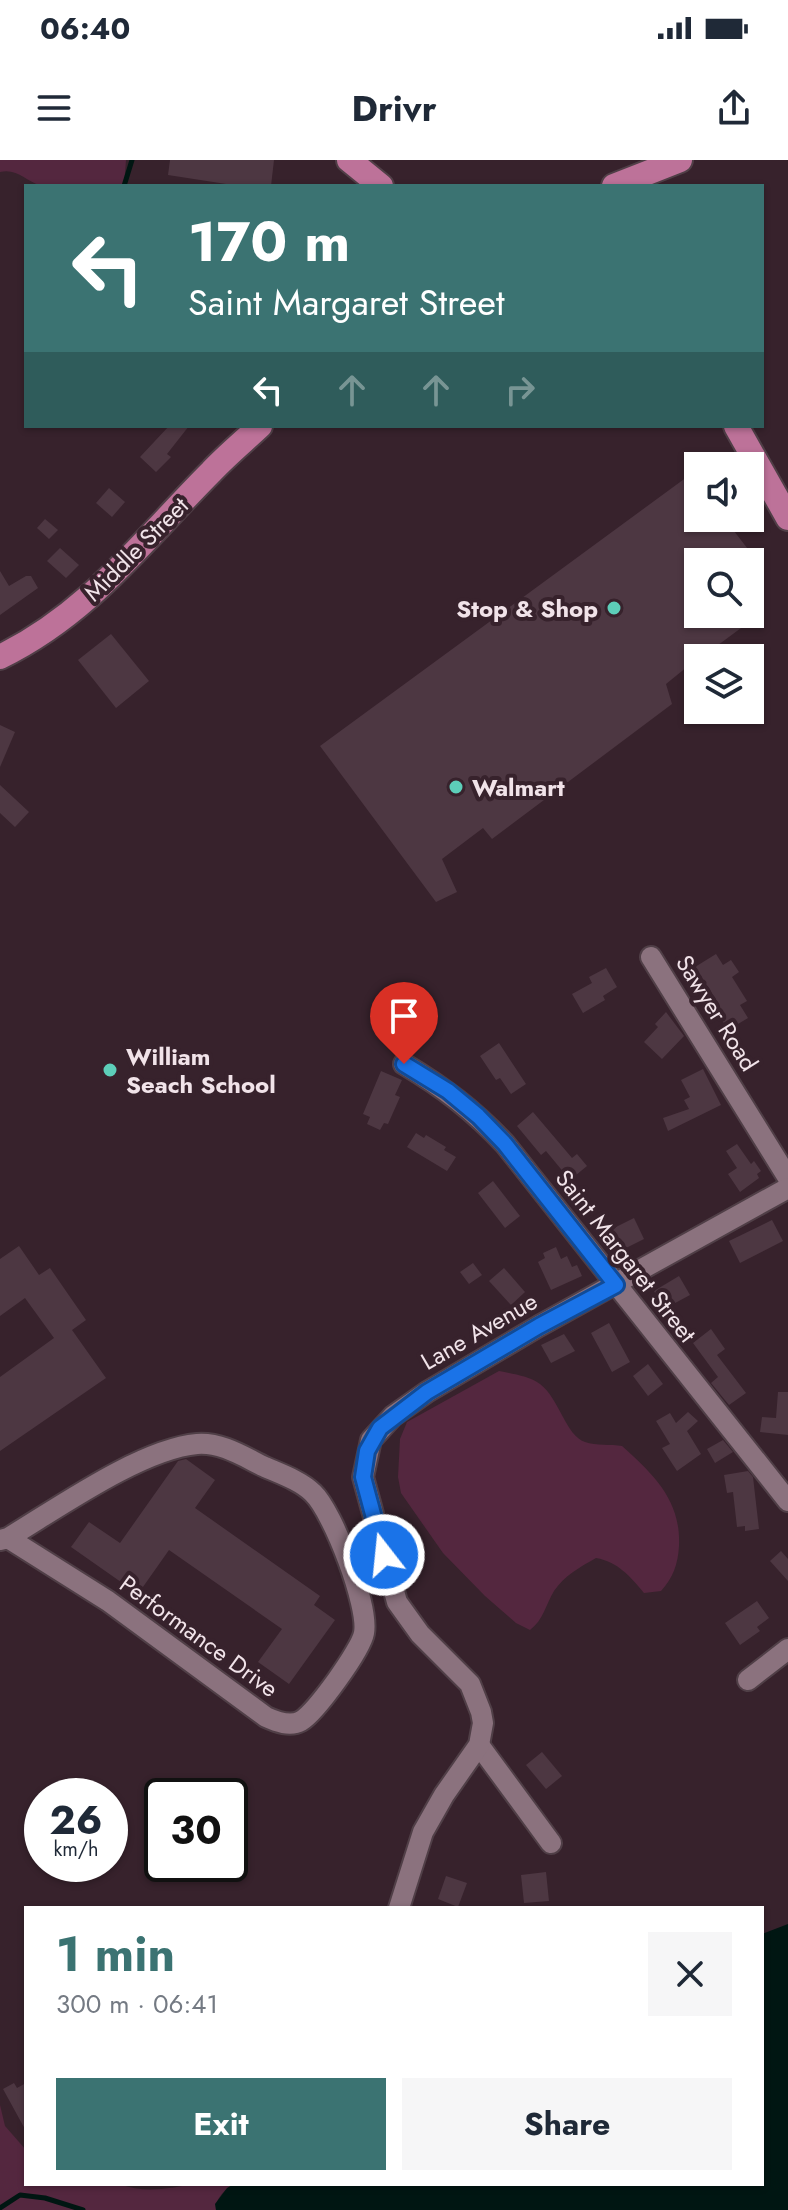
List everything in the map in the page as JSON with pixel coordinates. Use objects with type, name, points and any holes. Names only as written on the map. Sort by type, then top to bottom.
[{"type":"main road","points":[[349,160],[379,184]]},
{"type":"main road","points":[[620,179],[680,160]]},
{"type":"main road","name":"Middle Street","points":[[0,657],[57,625],[104,585],[212,471],[258,428]]},
{"type":"main road","points":[[737,428],[788,518]]},
{"type":"street","name":"Sawyer Road","points":[[651,957],[788,1178]]},
{"type":"street","name":"Saint Margaret Street","points":[[404,1064],[448,1091],[505,1144],[788,1501]]},
{"type":"street","name":"Lane Avenue","points":[[479,1745],[481,1712],[470,1684],[420,1634],[397,1602],[363,1477],[367,1451],[380,1428],[412,1402],[539,1326],[788,1188]]},
{"type":"street","name":"Performance Drive","points":[[213,1444],[299,1483],[311,1490],[326,1507],[363,1602],[364,1635],[347,1666],[313,1709],[299,1722],[282,1724],[266,1717],[108,1601],[4,1539],[145,1458],[174,1448],[213,1444]]},
{"type":"street","points":[[748,1680],[788,1649]]},
{"type":"street","points":[[400,1906],[423,1832],[479,1745],[551,1843]]},
{"type":"shaded area","points":[[0,160],[126,160],[124,184],[37,184],[16,173],[0,172]]},
{"type":"shaded area","points":[[499,1371],[526,1377],[540,1384],[578,1438],[589,1443],[622,1446],[655,1478],[675,1515],[679,1546],[674,1570],[661,1591],[644,1593],[617,1566],[596,1558],[558,1586],[530,1630],[516,1623],[485,1596],[443,1553],[401,1493],[398,1477],[400,1439],[407,1422]]},
{"type":"shaded area","points":[[788,1924],[788,2210],[216,2210],[215,2204],[230,2186],[764,2186],[764,1933]]},
{"type":"shaded area","points":[[0,2105],[5,2126],[24,2148],[24,2186],[126,2186],[148,2189],[231,2186],[221,2195],[216,2210],[0,2210]]},
{"type":"building","points":[[170,160],[274,160],[271,184],[226,184],[168,175]]},
{"type":"building","points":[[167,428],[187,428],[167,454],[171,457],[156,472],[140,457]]},
{"type":"building","name":"Walmart","points":[[684,479],[684,532],[735,532],[747,548],[684,548],[684,628],[741,628],[719,644],[684,644],[684,669],[666,684],[672,704],[492,839],[483,828],[442,859],[457,892],[436,902],[320,746]]},
{"type":"building","points":[[109,488],[125,502],[112,517],[96,503]]},
{"type":"building","points":[[45,519],[58,530],[49,539],[37,528]]},
{"type":"building","points":[[60,548],[79,565],[66,578],[47,561]]},
{"type":"building","points":[[0,571],[9,586],[31,576],[38,588],[0,615]]},
{"type":"building","points":[[111,634],[149,681],[116,708],[78,660]]},
{"type":"building","points":[[0,725],[15,732],[0,767]]},
{"type":"building","points":[[0,785],[29,812],[15,827],[0,813]]},
{"type":"building","points":[[716,954],[723,965],[731,960],[739,972],[732,977],[747,1001],[740,1005],[748,1018],[728,1030],[714,1007],[719,1004],[695,967]]},
{"type":"building","points":[[606,968],[617,987],[603,996],[605,1000],[583,1013],[572,994],[592,983],[589,977]]},
{"type":"building","points":[[666,1012],[684,1036],[662,1059],[644,1042],[658,1027],[655,1024]]},
{"type":"building","points":[[499,1043],[526,1084],[511,1094],[500,1078],[496,1080],[480,1056]]},
{"type":"building","points":[[703,1069],[721,1105],[668,1131],[663,1118],[689,1109],[684,1100],[690,1097],[681,1080]]},
{"type":"building","points":[[381,1071],[402,1080],[395,1095],[400,1097],[388,1124],[384,1123],[380,1130],[367,1124],[370,1117],[363,1114]]},
{"type":"building","points":[[533,1112],[572,1158],[577,1154],[587,1166],[570,1180],[546,1151],[541,1155],[517,1126]]},
{"type":"building","points":[[416,1133],[424,1138],[426,1135],[446,1147],[444,1150],[456,1157],[447,1171],[407,1147]]},
{"type":"building","points":[[737,1144],[751,1164],[754,1161],[761,1171],[757,1174],[759,1178],[740,1192],[728,1174],[737,1168],[726,1151]]},
{"type":"building","points":[[493,1181],[520,1216],[505,1228],[478,1193]]},
{"type":"building","points":[[634,1218],[644,1239],[620,1251],[610,1230]]},
{"type":"building","points":[[772,1220],[783,1241],[740,1263],[729,1241]]},
{"type":"building","points":[[19,1246],[39,1275],[50,1268],[86,1320],[72,1330],[106,1378],[0,1451],[0,1377],[54,1338],[25,1298],[0,1316],[0,1259]]},
{"type":"building","points":[[556,1247],[561,1259],[567,1256],[572,1267],[577,1265],[582,1276],[551,1290],[538,1262],[545,1258],[543,1253]]},
{"type":"building","points":[[473,1263],[482,1275],[469,1284],[460,1272]]},
{"type":"building","points":[[504,1268],[525,1292],[511,1305],[489,1281]]},
{"type":"building","points":[[679,1276],[690,1295],[664,1309],[654,1291]]},
{"type":"building","points":[[609,1323],[630,1362],[612,1372],[591,1333]]},
{"type":"building","points":[[711,1329],[725,1349],[717,1355],[746,1393],[729,1405],[711,1383],[718,1377],[693,1343]]},
{"type":"building","points":[[564,1334],[575,1351],[551,1363],[541,1345]]},
{"type":"building","points":[[648,1364],[663,1384],[648,1396],[633,1376]]},
{"type":"building","points":[[778,1392],[788,1392],[788,1435],[760,1432],[762,1417],[776,1418]]},
{"type":"building","points":[[688,1412],[698,1421],[687,1431],[701,1454],[677,1471],[662,1448],[670,1444],[656,1421],[670,1413],[676,1423]]},
{"type":"building","points":[[723,1440],[733,1452],[715,1463],[707,1449]]},
{"type":"building","points":[[186,1459],[215,1480],[195,1508],[320,1596],[314,1605],[335,1620],[289,1684],[258,1662],[282,1629],[169,1550],[138,1594],[71,1547],[89,1522],[120,1543],[178,1461]]},
{"type":"building","points":[[748,1471],[753,1477],[759,1529],[745,1531],[745,1526],[737,1527],[733,1492],[727,1493],[724,1475]]},
{"type":"building","points":[[781,1551],[788,1559],[788,1581],[770,1561]]},
{"type":"building","points":[[757,1601],[769,1618],[757,1627],[760,1631],[740,1645],[725,1623]]},
{"type":"building","points":[[542,1752],[562,1776],[546,1789],[526,1765]]},
{"type":"building","points":[[546,1872],[549,1901],[524,1903],[521,1875]]},
{"type":"building","points":[[446,1876],[467,1883],[458,1906],[438,1899]]},
{"type":"building","points":[[14,2083],[17,2088],[24,2084],[24,2127],[3,2089]]},
{"type":"waterway","points":[[125,184],[132,160]]},
{"type":"waterway","points":[[0,2208],[20,2195],[45,2198],[83,2210]]},
{"type":"place","name":"Stop & Shop","points":[[614,608]]},
{"type":"place","name":"Walmart","points":[[456,787]]},
{"type":"place","name":"William Seach School","points":[[110,1070]]},
{"type":"route","points":[[384,1555],[363,1477],[367,1451],[380,1428],[427,1392],[616,1285],[505,1144],[448,1091],[404,1064]]}]
